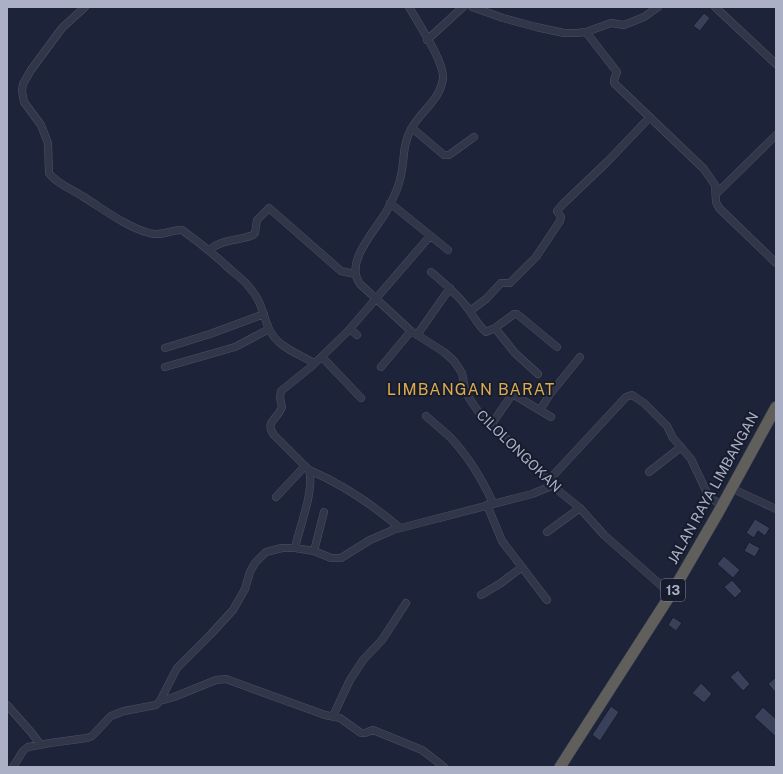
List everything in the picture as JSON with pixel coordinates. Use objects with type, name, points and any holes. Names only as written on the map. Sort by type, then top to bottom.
[{"type":"highway","name":"JALAN RAYA LIMBANGAN","points":[[560,767],[671,594],[776,407]]},
{"type":"street","points":[[85,7],[62,28],[35,64],[23,84],[22,91],[24,102],[41,125],[48,143],[49,173],[53,178],[136,228],[154,234],[165,234],[182,230],[208,249],[249,286],[260,303],[269,329],[277,341],[314,363]]},
{"type":"street","points":[[208,249],[217,244],[253,235],[255,233],[257,220],[269,208],[341,271],[355,274],[355,266],[360,252],[390,203],[400,180],[404,146],[412,128],[438,94],[442,83],[442,70],[409,7]]},
{"type":"street","points":[[427,40],[463,7]]},
{"type":"street","points":[[472,7],[503,18],[536,27],[564,33],[577,34],[611,23],[624,25],[644,17],[658,7]]},
{"type":"street","points":[[715,7],[776,64]]},
{"type":"street","points":[[586,32],[617,72],[614,83],[704,169],[714,181],[716,202],[719,208],[776,264]]},
{"type":"street","points":[[470,311],[486,299],[501,283],[510,283],[534,259],[560,221],[561,217],[557,211],[650,117]]},
{"type":"street","points":[[412,128],[444,155],[449,154],[474,137]]},
{"type":"street","points":[[716,194],[776,135]]},
{"type":"street","points":[[390,203],[448,250]]},
{"type":"street","points":[[400,528],[357,496],[307,468],[274,436],[270,429],[270,425],[282,409],[280,398],[281,391],[322,356],[350,329],[430,236]]},
{"type":"street","points":[[431,272],[450,288],[470,311],[481,328],[486,332],[495,328],[514,314],[517,314],[557,347]]},
{"type":"street","name":"CILOLONGOKAN","points":[[355,274],[360,284],[414,333],[444,352],[454,361],[462,373],[465,389],[473,406],[492,426],[580,508],[604,535],[671,594]]},
{"type":"street","points":[[381,367],[414,333],[450,288]]},
{"type":"street","points":[[164,348],[210,334],[264,314]]},
{"type":"street","points":[[495,328],[516,353],[538,374]]},
{"type":"street","points":[[165,367],[234,347],[269,329]]},
{"type":"street","points":[[350,329],[357,335]]},
{"type":"street","points":[[322,356],[361,398]]},
{"type":"street","points":[[540,410],[550,394],[580,357]]},
{"type":"street","points":[[13,767],[23,751],[28,747],[87,738],[92,736],[111,716],[124,711],[156,705],[160,701],[177,668],[233,610],[245,589],[250,572],[255,563],[266,552],[282,548],[295,548],[314,551],[331,558],[341,558],[370,540],[400,528],[532,494],[551,482],[629,395],[635,396],[664,423],[695,466],[709,497],[722,505]]},
{"type":"street","points":[[492,426],[511,396],[516,396],[551,417]]},
{"type":"street","points":[[426,416],[450,437],[468,459],[485,486],[502,541],[547,600]]},
{"type":"street","points":[[649,472],[681,447]]},
{"type":"street","points":[[276,497],[307,468]]},
{"type":"street","points":[[295,548],[311,476],[307,468]]},
{"type":"street","points":[[731,488],[776,509]]},
{"type":"street","points":[[547,532],[580,508]]},
{"type":"street","points":[[314,551],[324,512]]},
{"type":"street","points":[[481,595],[501,583],[522,567]]},
{"type":"street","points":[[333,716],[350,680],[364,660],[382,640],[406,603]]},
{"type":"street","points":[[160,701],[216,680],[226,679],[325,715],[333,716],[343,720],[361,733],[373,730],[418,748],[444,767]]},
{"type":"street","points":[[7,706],[32,732],[40,744]]},
{"type":"building","points":[[704,13],[710,18],[700,31],[693,26]]},
{"type":"building","points":[[755,519],[770,528],[765,536],[758,531],[754,538],[746,533]]},
{"type":"building","points":[[749,542],[760,548],[755,557],[744,551]]},
{"type":"building","points":[[724,556],[740,570],[733,578],[717,564]]},
{"type":"building","points":[[732,580],[742,591],[735,598],[724,587]]},
{"type":"building","points":[[673,617],[682,623],[676,631],[668,625]]},
{"type":"building","points":[[738,670],[750,684],[743,691],[730,677]]},
{"type":"building","points":[[776,677],[776,693],[768,684]]},
{"type":"building","points":[[701,683],[712,694],[704,703],[692,693]]},
{"type":"building","points":[[611,706],[619,712],[600,741],[592,735]]},
{"type":"building","points":[[763,707],[776,719],[776,737],[754,717]]},
{"type":"district","name":"LIMBANGAN BARAT","points":[[471,389]]}]
